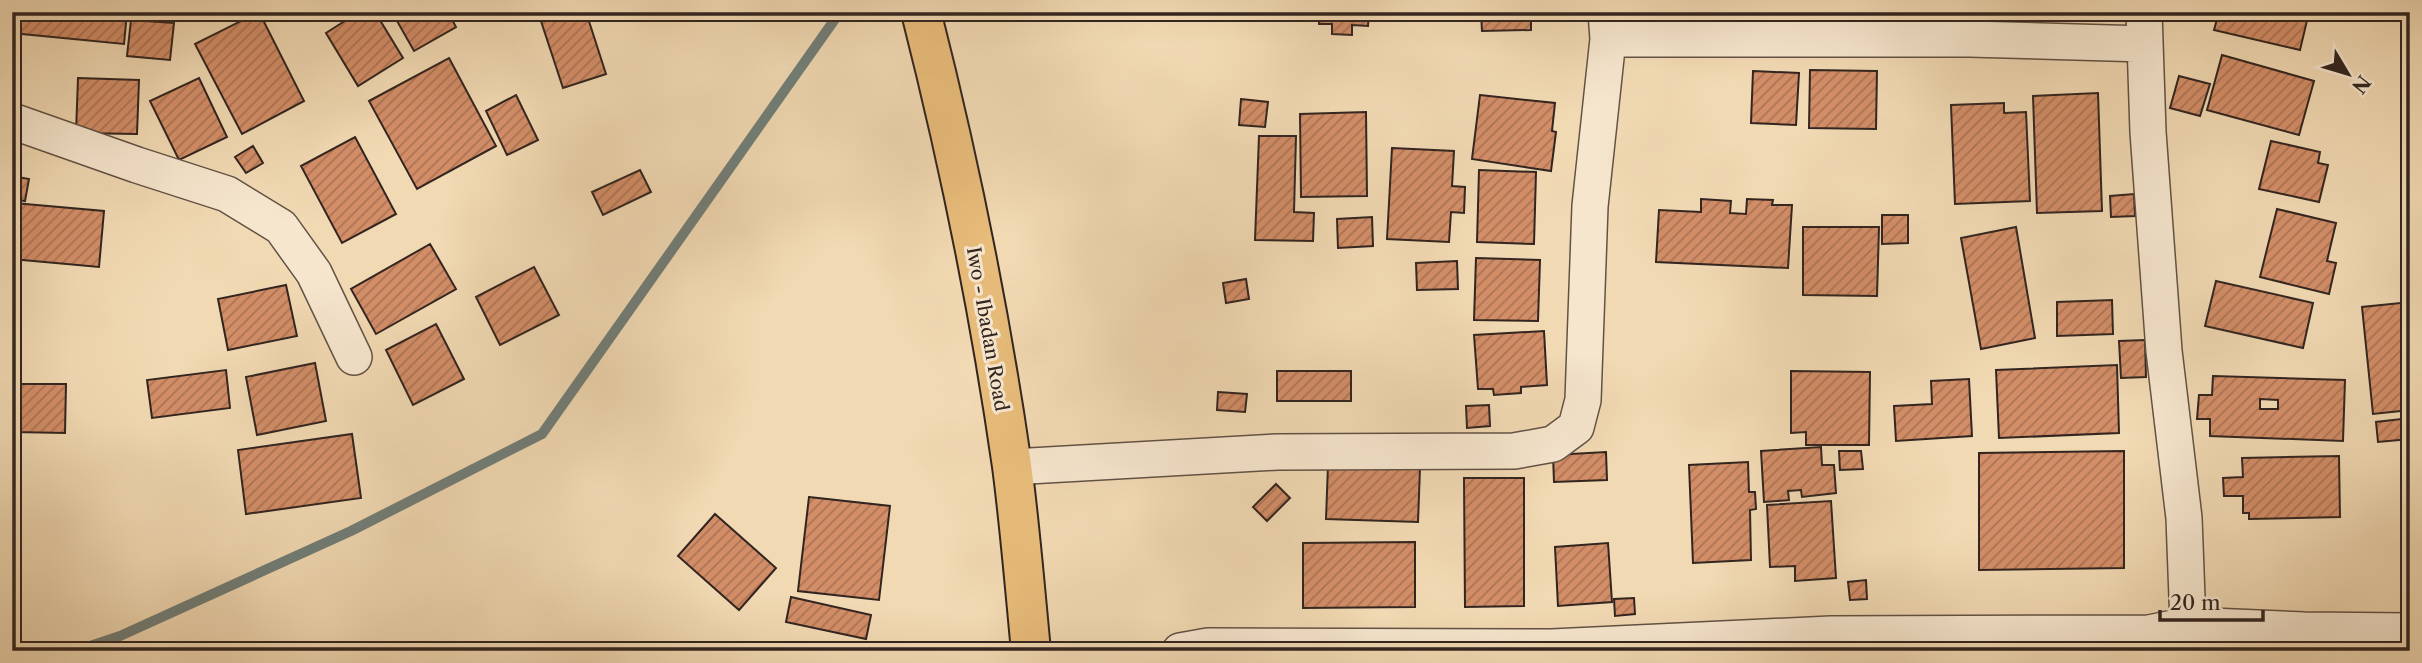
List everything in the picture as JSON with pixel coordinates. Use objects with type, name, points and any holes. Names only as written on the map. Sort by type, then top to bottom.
[{"type":"main road","name":"Iwo - Ibadan Road","points":[[921,12],[947,115],[977,264],[1012,467],[1031,651]]},
{"type":"street","points":[[1012,467],[1278,452],[1514,451],[1553,444],[1576,427],[1583,400],[1590,206],[1607,25],[1970,38],[2145,28],[2148,132],[2164,351],[2184,518],[2188,638]]},
{"type":"street","points":[[12,121],[227,194],[281,227],[314,273],[354,357]]},
{"type":"street","points":[[1180,651],[1208,646],[1552,647],[1831,634],[2149,634],[2188,638],[2304,630],[2410,631]]},
{"type":"building","points":[[12,12],[127,12],[124,44],[12,33]]},
{"type":"building","points":[[259,12],[304,101],[242,134],[195,44]]},
{"type":"building","points":[[359,12],[375,12],[403,58],[358,86],[326,33]]},
{"type":"building","points":[[392,12],[448,12],[456,27],[414,51]]},
{"type":"building","points":[[538,12],[586,12],[606,74],[563,88]]},
{"type":"building","points":[[1319,12],[1369,12],[1368,26],[1352,25],[1352,35],[1332,34],[1332,24],[1319,24]]},
{"type":"building","points":[[1377,12],[1443,12],[1443,20],[1377,20]]},
{"type":"building","points":[[1481,12],[1531,12],[1531,30],[1482,31]]},
{"type":"building","points":[[2219,12],[2309,12],[2300,50],[2214,30]]},
{"type":"building","points":[[131,20],[174,23],[170,60],[127,56]]},
{"type":"building","points":[[2222,55],[2314,81],[2299,135],[2207,110]]},
{"type":"building","points":[[449,58],[496,146],[417,189],[369,101]]},
{"type":"building","points":[[1810,70],[1877,71],[1876,129],[1809,128]]},
{"type":"building","points":[[1753,71],[1799,73],[1796,125],[1751,123]]},
{"type":"building","points":[[2179,76],[2210,84],[2200,116],[2170,108]]},
{"type":"building","points":[[78,78],[139,80],[137,134],[76,133]]},
{"type":"building","points":[[199,78],[227,137],[179,160],[150,101]]},
{"type":"building","points":[[2098,93],[2102,211],[2037,213],[2033,96]]},
{"type":"building","points":[[516,95],[538,140],[507,155],[486,111]]},
{"type":"building","points":[[1480,95],[1555,103],[1552,131],[1556,132],[1551,171],[1472,159]]},
{"type":"building","points":[[1241,99],[1268,102],[1265,127],[1239,125]]},
{"type":"building","points":[[2004,103],[2004,113],[2026,112],[2030,201],[1955,204],[1951,105]]},
{"type":"building","points":[[1366,112],[1367,196],[1301,197],[1300,114]]},
{"type":"building","points":[[1259,136],[1296,136],[1294,212],[1314,213],[1313,241],[1255,240]]},
{"type":"building","points":[[355,137],[396,214],[342,243],[301,166]]},
{"type":"building","points":[[2271,141],[2320,152],[2318,163],[2328,165],[2319,202],[2259,189]]},
{"type":"building","points":[[253,146],[263,163],[246,173],[235,157]]},
{"type":"building","points":[[1392,148],[1454,151],[1452,186],[1465,187],[1464,213],[1451,212],[1449,242],[1387,239]]},
{"type":"building","points":[[640,170],[651,192],[603,215],[592,192]]},
{"type":"building","points":[[1479,170],[1536,172],[1534,244],[1477,242]]},
{"type":"building","points":[[12,176],[29,179],[25,201],[12,199]]},
{"type":"building","points":[[2134,194],[2135,216],[2111,217],[2110,196]]},
{"type":"building","points":[[1701,199],[1731,201],[1730,213],[1746,214],[1747,199],[1773,200],[1772,205],[1792,205],[1788,268],[1656,262],[1659,210],[1701,212]]},
{"type":"building","points":[[14,203],[104,211],[99,267],[12,259]]},
{"type":"building","points":[[2277,209],[2336,223],[2327,261],[2336,263],[2329,294],[2260,277]]},
{"type":"building","points":[[1882,215],[1908,215],[1908,243],[1882,244]]},
{"type":"building","points":[[1372,217],[1373,246],[1338,248],[1337,219]]},
{"type":"building","points":[[1803,227],[1879,227],[1877,296],[1803,295]]},
{"type":"building","points":[[2016,227],[2035,338],[1981,349],[1961,238]]},
{"type":"building","points":[[430,244],[456,289],[376,334],[351,289]]},
{"type":"building","points":[[1476,258],[1540,260],[1538,321],[1474,320]]},
{"type":"building","points":[[1457,261],[1458,289],[1417,290],[1416,263]]},
{"type":"building","points":[[534,267],[559,315],[500,345],[476,297]]},
{"type":"building","points":[[1246,279],[1249,299],[1226,303],[1223,283]]},
{"type":"building","points":[[2216,281],[2313,303],[2303,348],[2205,326]]},
{"type":"building","points":[[286,285],[297,336],[228,350],[218,299]]},
{"type":"building","points":[[2112,300],[2113,334],[2057,336],[2057,302]]},
{"type":"building","points":[[2410,302],[2410,347],[2407,347],[2410,410],[2373,414],[2362,307]]},
{"type":"building","points":[[436,324],[464,379],[413,405],[386,350]]},
{"type":"building","points":[[1544,331],[1547,385],[1521,387],[1521,393],[1494,395],[1493,389],[1478,389],[1474,335]]},
{"type":"building","points":[[2145,340],[2146,377],[2121,378],[2119,341]]},
{"type":"building","points":[[315,363],[326,421],[257,435],[246,377]]},
{"type":"building","points":[[2117,365],[2119,433],[1999,438],[1996,370]]},
{"type":"building","points":[[226,370],[230,408],[152,418],[147,380]]},
{"type":"building","points":[[1277,371],[1351,371],[1351,401],[1277,401]]},
{"type":"building","points":[[1791,371],[1870,372],[1869,445],[1806,445],[1806,432],[1791,433]]},
{"type":"building","points":[[2213,376],[2345,380],[2343,441],[2210,436],[2210,419],[2197,419],[2199,395],[2212,395]],"holes":[[[2260,399],[2278,400],[2278,409],[2260,409]]]},
{"type":"building","points":[[1969,379],[1972,436],[1896,441],[1894,406],[1932,404],[1931,381]]},
{"type":"building","points":[[15,384],[66,384],[65,433],[14,432]]},
{"type":"building","points":[[1218,392],[1247,394],[1245,412],[1217,410]]},
{"type":"building","points":[[1489,405],[1490,426],[1467,428],[1466,406]]},
{"type":"building","points":[[2410,418],[2410,439],[2378,442],[2376,422]]},
{"type":"building","points":[[352,434],[361,498],[246,514],[238,450]]},
{"type":"building","points":[[1821,447],[1822,465],[1834,465],[1836,493],[1802,497],[1801,490],[1788,491],[1789,500],[1764,502],[1761,451]]},
{"type":"building","points":[[1839,451],[1861,451],[1863,469],[1840,470]]},
{"type":"building","points":[[2124,451],[2124,568],[1979,570],[1979,453]]},
{"type":"building","points":[[1606,452],[1607,480],[1554,482],[1553,455]]},
{"type":"building","points":[[2339,456],[2340,517],[2249,519],[2249,513],[2243,513],[2243,496],[2224,496],[2223,478],[2243,477],[2242,458]]},
{"type":"building","points":[[1748,462],[1749,492],[1755,492],[1756,509],[1750,510],[1751,560],[1693,563],[1689,465]]},
{"type":"building","points":[[1328,465],[1420,468],[1418,522],[1326,519]]},
{"type":"building","points":[[1464,478],[1524,478],[1524,606],[1465,607]]},
{"type":"building","points":[[1276,484],[1290,498],[1267,521],[1253,507]]},
{"type":"building","points":[[809,497],[890,506],[879,600],[798,591]]},
{"type":"building","points":[[1831,501],[1836,578],[1795,581],[1795,566],[1770,567],[1767,505]]},
{"type":"building","points":[[715,514],[776,568],[739,610],[678,556]]},
{"type":"building","points":[[1415,542],[1415,607],[1303,608],[1303,543]]},
{"type":"building","points":[[1608,543],[1612,602],[1558,606],[1555,547]]},
{"type":"building","points":[[1866,580],[1867,599],[1850,600],[1848,582]]},
{"type":"building","points":[[791,597],[871,615],[866,639],[786,622]]},
{"type":"building","points":[[1634,598],[1635,614],[1615,616],[1614,599]]},
{"type":"waterway","points":[[75,651],[120,636],[351,531],[542,434],[840,12]]}]
